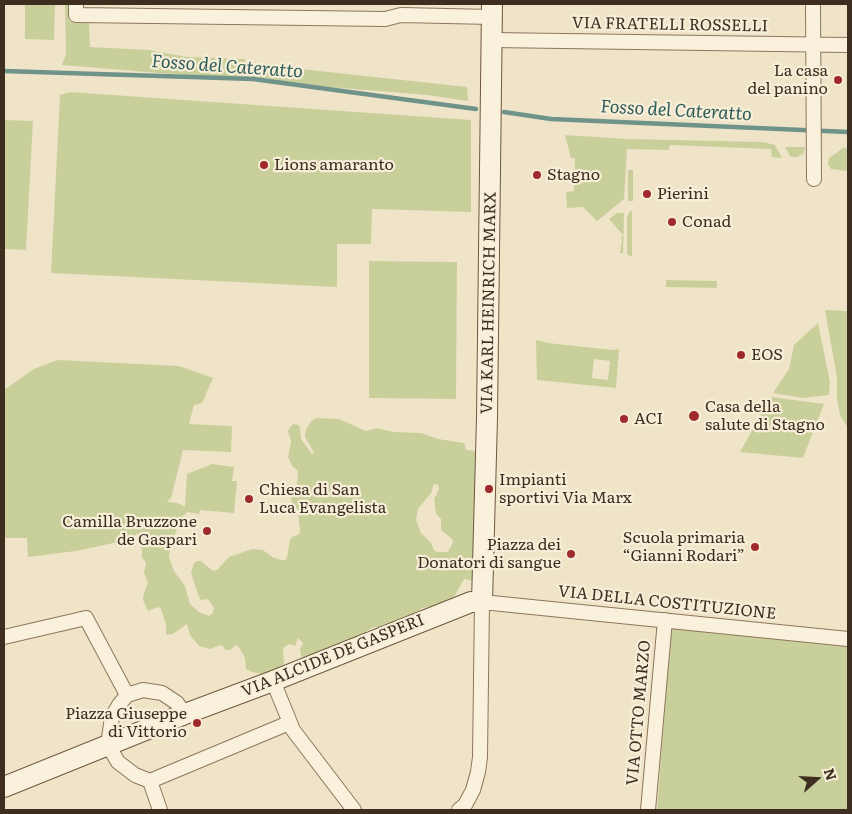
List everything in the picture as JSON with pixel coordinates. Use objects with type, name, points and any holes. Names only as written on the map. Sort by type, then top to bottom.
[{"type":"street","points":[[76,4],[76,15],[385,19],[400,15],[492,10]]},
{"type":"street","points":[[813,4],[814,179]]},
{"type":"street","name":"VIA KARL HEINRICH MARX","points":[[482,602],[487,418],[492,10]]},
{"type":"street","name":"VIA FRATELLI ROSSELLI","points":[[492,40],[848,45]]},
{"type":"street","name":"VIA ALCIDE DE GASPERI","points":[[185,714],[470,602],[482,602]]},
{"type":"street","points":[[459,810],[465,805],[473,790],[480,757],[482,602]]},
{"type":"street","name":"VIA DELLA COSTITUZIONE","points":[[482,602],[848,639]]},
{"type":"street","points":[[4,637],[86,618],[127,695]]},
{"type":"street","name":"VIA OTTO MARZO","points":[[648,810],[665,620]]},
{"type":"street","points":[[273,681],[292,730],[354,810]]},
{"type":"street","points":[[4,787],[108,745],[185,714],[177,703],[162,693],[143,690],[127,695],[118,705],[112,717],[108,745],[118,762],[134,775],[150,781],[289,723]]},
{"type":"street","points":[[150,781],[160,810]]},
{"type":"green space","points":[[25,4],[55,4],[54,40],[25,39]]},
{"type":"green space","points":[[65,4],[69,4],[69,21],[89,22],[90,47],[149,50],[187,57],[245,59],[246,63],[467,87],[468,101],[427,95],[62,65],[66,54]]},
{"type":"green space","name":"Lions amaranto","points":[[70,92],[471,120],[471,212],[372,209],[371,244],[337,244],[337,287],[51,273],[60,95]]},
{"type":"green space","points":[[4,120],[33,121],[26,250],[4,249]]},
{"type":"green space","points":[[565,135],[627,139],[763,142],[775,145],[782,158],[772,157],[771,149],[670,145],[669,150],[627,149],[624,199],[597,221],[583,207],[567,208],[566,192],[574,191],[575,158],[571,158]]},
{"type":"green space","points":[[785,147],[805,147],[804,153],[793,157],[790,156]]},
{"type":"green space","points":[[843,148],[848,148],[848,171],[831,169],[828,164],[829,158]]},
{"type":"green space","points":[[628,170],[633,170],[633,201],[628,201]]},
{"type":"green space","points":[[630,211],[632,211],[632,257],[627,254],[627,217]]},
{"type":"green space","points":[[617,213],[624,213],[623,253],[620,253],[623,235],[609,219]]},
{"type":"green space","points":[[369,261],[457,262],[456,399],[369,398]]},
{"type":"green space","points":[[666,280],[717,281],[717,288],[666,287]]},
{"type":"green space","points":[[825,310],[848,311],[848,428],[840,415],[837,399],[837,377]]},
{"type":"green space","points":[[818,323],[830,382],[829,395],[802,398],[773,393],[789,369],[794,345]]},
{"type":"green space","points":[[536,340],[612,350],[619,349],[616,388],[537,380]],"holes":[[[594,359],[610,361],[608,380],[592,378]]]},
{"type":"green space","points":[[58,360],[179,366],[213,378],[202,403],[194,405],[189,424],[232,426],[231,452],[183,450],[171,498],[167,502],[177,503],[185,507],[187,474],[212,464],[234,467],[232,481],[237,481],[234,513],[200,510],[199,514],[187,512],[180,519],[170,550],[169,557],[174,571],[185,586],[190,604],[199,612],[209,616],[214,608],[208,599],[201,600],[199,597],[191,573],[194,563],[197,561],[201,561],[213,571],[217,570],[229,557],[252,549],[263,550],[274,558],[281,560],[287,558],[290,540],[299,534],[300,531],[298,510],[292,504],[291,497],[297,485],[298,471],[292,466],[288,457],[291,442],[288,431],[294,424],[298,425],[300,427],[301,439],[312,454],[314,452],[305,437],[306,430],[311,421],[317,418],[339,419],[366,431],[377,428],[394,432],[421,433],[438,439],[464,443],[466,450],[474,451],[482,460],[478,582],[464,579],[450,604],[422,608],[417,613],[386,629],[374,627],[311,662],[301,656],[300,649],[303,643],[298,638],[295,646],[289,644],[283,648],[284,663],[278,671],[267,675],[246,669],[245,658],[236,645],[230,650],[226,650],[221,645],[210,649],[199,646],[190,635],[187,624],[173,634],[166,635],[166,624],[161,609],[158,607],[148,611],[143,600],[148,583],[144,573],[146,563],[142,557],[137,533],[132,539],[76,551],[28,557],[27,538],[4,538],[4,390],[34,369]],"holes":[[[434,484],[438,485],[439,489],[434,499],[436,514],[441,519],[441,530],[453,542],[448,552],[437,552],[434,550],[431,543],[421,533],[416,520],[418,509],[431,493]]]},
{"type":"green space","points":[[771,397],[824,404],[803,458],[740,452]]},
{"type":"green space","points":[[671,625],[848,644],[848,810],[657,810]]},
{"type":"waterway","name":"Fosso del Cateratto","points":[[4,71],[253,79],[476,109]]},
{"type":"waterway","name":"Fosso del Cateratto","points":[[504,112],[551,119],[848,132]]},
{"type":"place","name":"La casa del panino","points":[[838,80]]},
{"type":"place","name":"Lions amaranto","points":[[264,165]]},
{"type":"place","name":"Stagno","points":[[537,175]]},
{"type":"place","name":"Pierini","points":[[647,194]]},
{"type":"place","name":"Conad","points":[[672,222]]},
{"type":"place","name":"EOS","points":[[741,355]]},
{"type":"place","name":"Casa della salute di Stagno","points":[[694,416]]},
{"type":"place","name":"ACI","points":[[624,419]]},
{"type":"place","name":"Impianti sportivi Via Marx","points":[[489,489]]},
{"type":"place","name":"Chiesa di San Luca Evangelista","points":[[249,499]]},
{"type":"place","name":"Camilla Bruzzone de Gaspari","points":[[207,531]]},
{"type":"place","name":"Scuola primaria “Gianni Rodari”","points":[[755,547]]},
{"type":"place","name":"Piazza dei Donatori di sangue","points":[[571,554]]},
{"type":"place","name":"Piazza Giuseppe di Vittorio","points":[[197,723]]}]
